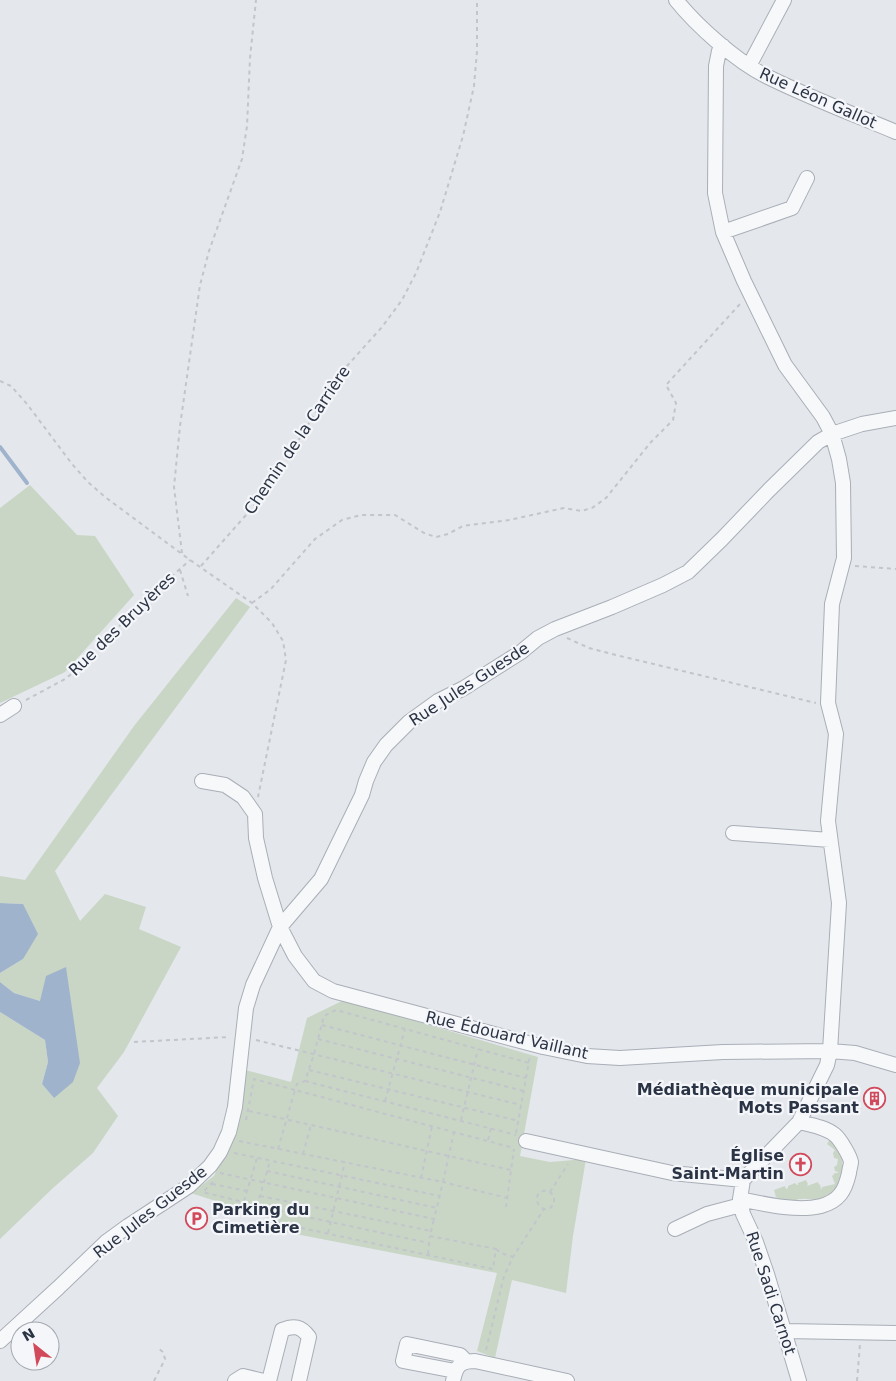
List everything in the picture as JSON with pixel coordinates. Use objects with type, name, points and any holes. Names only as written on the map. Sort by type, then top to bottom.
[{"type":"street","name":"Rue Léon Gallot","points":[[676,0],[696,23],[749,66],[773,79],[896,132]]},
{"type":"street","points":[[749,66],[784,0]]},
{"type":"street","points":[[723,46],[719,51],[716,66],[715,193],[724,232],[750,293],[785,365],[823,417],[832,434],[837,448],[844,483],[844,558],[832,604],[828,703],[836,734],[828,821],[839,903],[830,1051],[827,1065],[805,1112],[799,1122],[743,1180],[740,1202]]},
{"type":"street","points":[[724,232],[792,208],[807,178]]},
{"type":"street","name":"Rue Jules Guesde","points":[[0,1341],[106,1242],[216,1170],[220,1152],[229,1132],[234,1107],[246,1008],[253,985],[280,927],[321,879],[362,795],[374,762],[386,745],[409,722],[438,701],[464,688],[521,652],[538,638],[555,629],[663,585],[688,572],[818,442],[832,434],[862,424],[896,418]]},
{"type":"street","points":[[0,715],[14,706]]},
{"type":"street","points":[[202,781],[225,785],[243,797],[255,814]]},
{"type":"street","name":"Rue Édouard Vaillant","points":[[255,814],[256,838],[265,878],[280,927],[295,956],[314,981],[333,991],[533,1044],[587,1056],[620,1058],[723,1052],[830,1051],[854,1053],[896,1066]]},
{"type":"street","points":[[733,833],[830,840]]},
{"type":"street","points":[[675,1229],[707,1214],[740,1202],[800,1208],[820,1206],[835,1200],[846,1186],[851,1162],[842,1143],[836,1136],[825,1129],[799,1122]]},
{"type":"street","points":[[521,1138],[672,1174],[743,1180]]},
{"type":"street","name":"Rue Sadi Carnot","points":[[740,1202],[756,1242],[799,1381]]},
{"type":"street","points":[[269,1381],[282,1330],[290,1327],[304,1330],[309,1337],[298,1381]]},
{"type":"street","points":[[785,1331],[896,1333]]},
{"type":"street","points":[[466,1361],[460,1355],[407,1344],[403,1361],[454,1376],[459,1365],[466,1361],[482,1362],[567,1381]]},
{"type":"street","points":[[235,1381],[243,1376],[264,1381]]},
{"type":"path","points":[[182,553],[174,488],[181,416],[200,284],[209,250],[242,159],[247,126],[250,58],[256,0]]},
{"type":"path","name":"Chemin de la Carrière","points":[[201,566],[259,498],[282,467],[338,376],[382,327],[402,300],[416,272],[440,212],[463,136],[474,86],[477,51],[477,0]]},
{"type":"path","points":[[252,602],[271,589],[315,539],[342,520],[361,515],[395,515],[424,533],[436,537],[448,534],[463,526],[509,520],[564,508],[581,511],[592,508],[606,498],[651,442],[673,420],[676,403],[666,385],[750,293]]},
{"type":"path","points":[[0,381],[11,386],[27,404],[72,464],[88,482],[105,497],[190,560],[252,602],[272,623],[283,641],[286,660],[255,814]]},
{"type":"path","name":"Rue des Bruyères","points":[[14,706],[65,679],[88,661],[132,612],[190,560]]},
{"type":"path","points":[[842,565],[896,569]]},
{"type":"path","points":[[180,569],[188,596]]},
{"type":"path","points":[[555,629],[569,640],[616,656],[821,704],[828,703]]},
{"type":"path","points":[[305,1081],[324,1016],[336,1010],[529,1063]]},
{"type":"path","points":[[322,1025],[526,1078]]},
{"type":"path","points":[[385,1101],[405,1029]]},
{"type":"path","points":[[134,1042],[243,1037],[521,1105]]},
{"type":"path","points":[[318,1039],[524,1091]]},
{"type":"path","points":[[278,1149],[295,1090],[298,1084],[305,1081],[491,1128],[521,1138],[519,1121],[521,1105],[533,1044]]},
{"type":"path","points":[[461,1121],[478,1050]]},
{"type":"path","points":[[309,1070],[519,1121]]},
{"type":"path","points":[[246,1120],[254,1079],[514,1148],[506,1207]]},
{"type":"path","points":[[249,1111],[511,1170]]},
{"type":"path","points":[[303,1154],[311,1125]]},
{"type":"path","points":[[421,1178],[432,1126]]},
{"type":"path","points":[[488,1142],[491,1128]]},
{"type":"path","points":[[427,1255],[454,1132]]},
{"type":"path","points":[[232,1158],[241,1137]]},
{"type":"path","points":[[239,1141],[443,1182],[507,1198]]},
{"type":"path","points":[[550,1192],[576,1152]]},
{"type":"path","points":[[234,1153],[440,1196]]},
{"type":"path","points":[[244,1202],[257,1158]]},
{"type":"path","points":[[257,1206],[270,1161]]},
{"type":"path","points":[[328,1234],[345,1162]]},
{"type":"path","points":[[429,1243],[279,1211],[203,1192],[212,1184],[216,1170],[251,1180],[434,1219]]},
{"type":"path","points":[[267,1172],[437,1208]]},
{"type":"path","points":[[212,1184],[248,1190]]},
{"type":"path","points":[[544,1191],[550,1192],[554,1196],[554,1204],[550,1208],[541,1208],[537,1203],[538,1196],[544,1191]]},
{"type":"path","points":[[260,1196],[432,1231]]},
{"type":"path","points":[[482,1362],[504,1276],[513,1257],[544,1209]]},
{"type":"path","points":[[279,1211],[278,1223],[493,1269],[496,1249]]},
{"type":"path","points":[[430,1236],[496,1249],[513,1257]]},
{"type":"path","points":[[857,1381],[861,1332]]},
{"type":"path","points":[[154,1381],[165,1360],[163,1352],[158,1348]]},
{"type":"green space","points":[[30,485],[77,535],[95,536],[134,595],[65,672],[0,703],[0,508]]},
{"type":"green space","points":[[236,598],[250,607],[55,871],[80,921],[105,894],[146,907],[139,929],[181,947],[124,1052],[97,1088],[118,1116],[93,1153],[0,1239],[0,1012],[45,1040],[48,1062],[42,1084],[54,1098],[40,1001],[14,993],[0,982],[0,973],[23,959],[23,904],[0,903],[0,876],[25,880],[134,726]]},
{"type":"green space","points":[[344,1000],[538,1057],[520,1156],[550,1162],[586,1159],[566,1293],[512,1280],[495,1358],[477,1351],[497,1273],[275,1230],[274,1220],[191,1193],[214,1176],[232,1136],[245,1070],[291,1082],[307,1018]]},
{"type":"green space","points":[[829,1137],[839,1151],[842,1163],[839,1182],[832,1193],[819,1200],[798,1199],[792,1202],[776,1197],[774,1190],[785,1186],[786,1189],[788,1186],[795,1183],[798,1185],[798,1183],[806,1180],[807,1186],[818,1182],[821,1190],[822,1187],[835,1184],[832,1176],[838,1173],[834,1167],[837,1165],[838,1159],[834,1158],[833,1153],[835,1150],[827,1144]]},
{"type":"water","points":[[0,903],[23,904],[38,934],[23,959],[0,973]]},
{"type":"water","points":[[66,967],[80,1063],[73,1082],[54,1098],[42,1084],[48,1062],[45,1040],[0,1012],[0,982],[14,993],[40,1001],[46,976]]},
{"type":"waterway","points":[[0,447],[27,483]]},
{"type":"place","name":"Médiathèque municipale Mots Passant","points":[[875,1098]]},
{"type":"place","name":"Église Saint-Martin","points":[[800,1164]]},
{"type":"place","name":"Parking du Cimetière","points":[[196,1218]]}]
